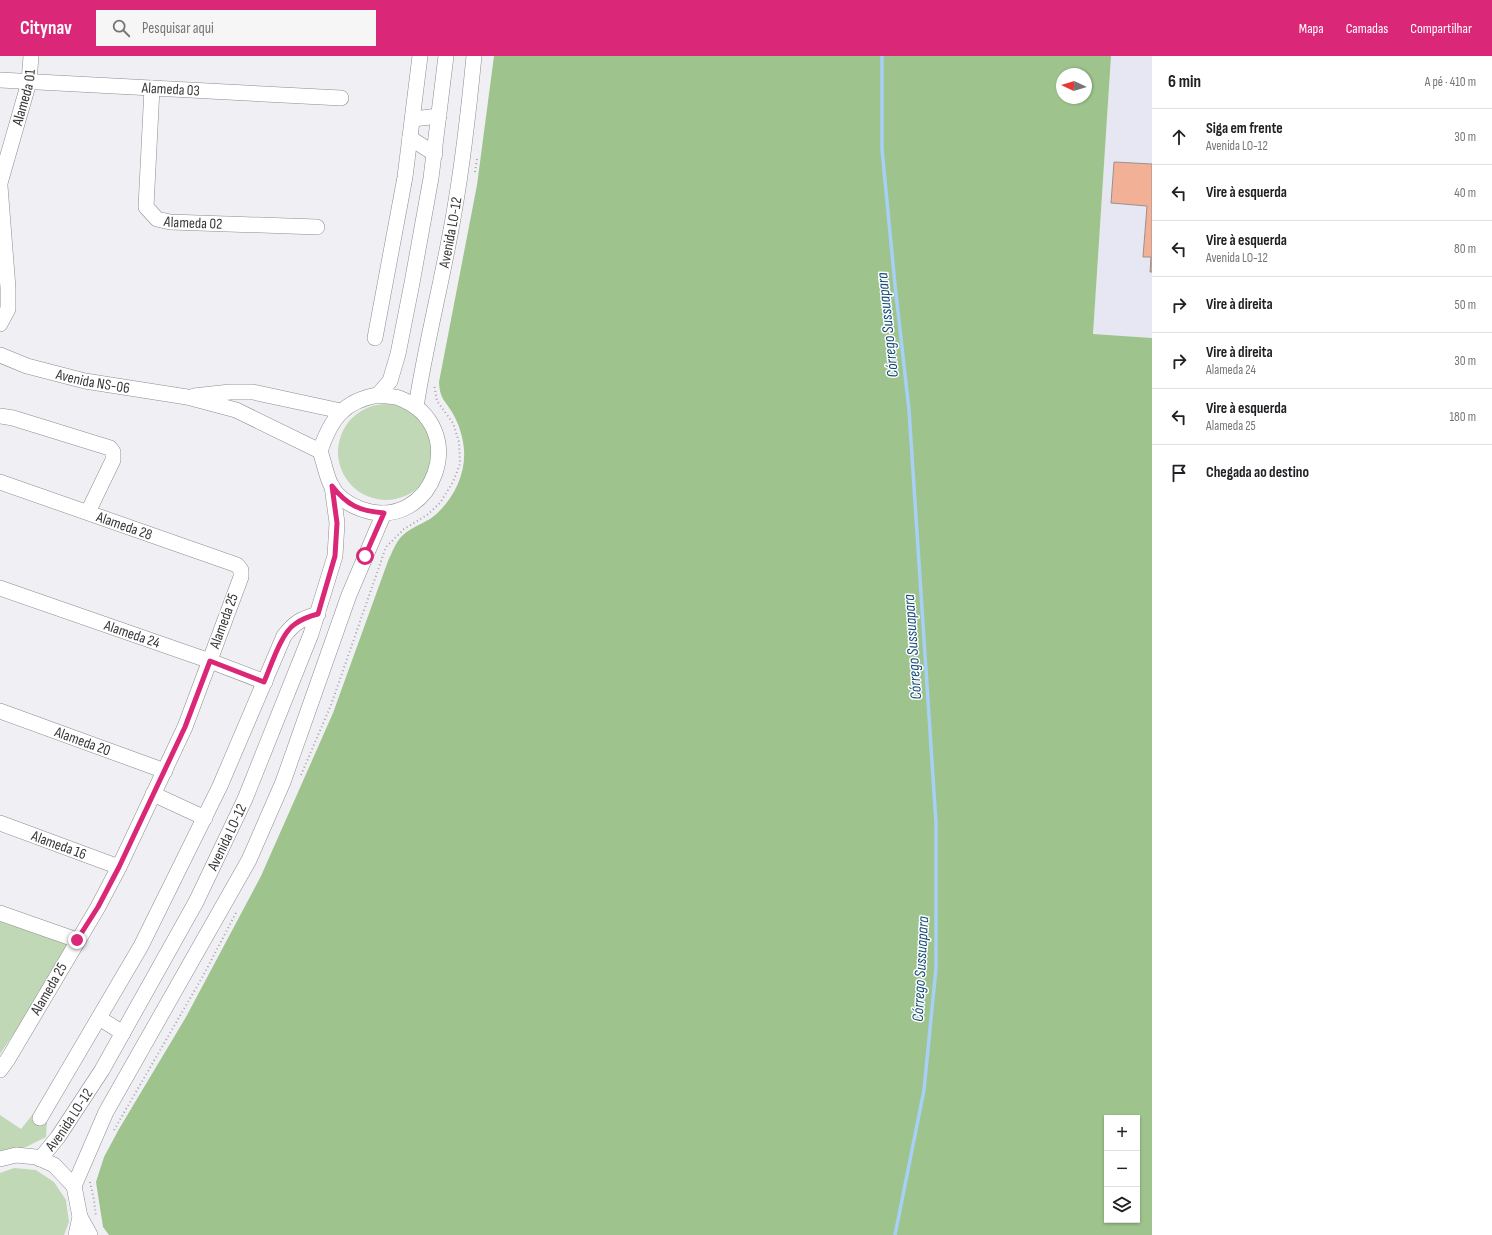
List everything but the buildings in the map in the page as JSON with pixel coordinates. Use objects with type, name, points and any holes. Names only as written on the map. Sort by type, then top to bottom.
[{"type":"street","name":"Alameda 01","points":[[0,324],[8,310],[8,288],[0,185],[29,82],[31,56]]},
{"type":"street","points":[[375,338],[396,229],[413,119],[420,56]]},
{"type":"street","name":"Avenida LO-12","points":[[378,395],[390,381],[398,354],[424,225],[435,154],[446,56]]},
{"type":"street","name":"Avenida LO-12","points":[[416,407],[422,367],[454,214],[465,140],[474,56]]},
{"type":"street","name":"Alameda 03","points":[[0,80],[341,98]]},
{"type":"street","name":"Alameda 02","points":[[152,88],[146,207],[157,219],[170,222],[317,227]]},
{"type":"street","points":[[413,119],[439,116]]},
{"type":"street","points":[[410,138],[435,154]]},
{"type":"street","name":"Avenida NS-06","points":[[0,356],[27,366],[85,381],[188,397],[236,410],[320,450]]},
{"type":"street","name":"Avenida NS-06","points":[[188,397],[230,392],[253,392],[341,411]]},
{"type":"street","points":[[378,395],[398,398],[416,407],[429,420],[437,436],[439,454],[437,472],[429,488],[417,501],[401,509],[384,513],[368,512],[341,498],[332,486],[320,450],[331,423],[341,411],[365,398],[378,395]]},
{"type":"street","points":[[0,416],[13,418],[110,448],[114,452],[112,460],[88,512]]},
{"type":"street","name":"Avenida LO-12","points":[[40,1159],[63,1130],[102,1070],[196,902],[245,799],[318,614],[335,556],[337,523],[332,486]]},
{"type":"street","name":"Alameda 28","points":[[1,487],[88,512],[237,565],[241,570],[241,576]]},
{"type":"street","name":"Avenida LO-12","points":[[74,1186],[106,1112],[249,860],[283,782],[349,595],[384,513]]},
{"type":"street","name":"Alameda 25","points":[[0,1070],[98,907],[119,867],[185,727],[241,576]]},
{"type":"street","name":"Alameda 24","points":[[0,588],[210,661],[264,682]]},
{"type":"street","points":[[40,1118],[141,946],[220,786],[284,636],[294,624],[318,614]]},
{"type":"street","name":"Alameda 20","points":[[0,711],[165,771]]},
{"type":"street","points":[[153,794],[205,818]]},
{"type":"street","name":"Alameda 16","points":[[0,823],[119,867]]},
{"type":"street","points":[[0,913],[77,940]]},
{"type":"street","points":[[99,1018],[123,1033]]},
{"type":"street","points":[[0,1159],[16,1155],[36,1157],[54,1166],[74,1186],[80,1217],[90,1235]]},
{"type":"street","points":[[76,1235],[80,1217]]},
{"type":"shaded area","points":[[1111,56],[1152,56],[1152,338],[1093,334]]},
{"type":"green space","points":[[494,56],[1111,56],[1093,334],[1152,338],[1152,1235],[109,1235],[103,1227],[96,1182],[104,1157],[119,1129],[186,1017],[261,876],[333,713],[388,561],[398,540],[413,528],[438,513],[451,497],[460,479],[464,460],[463,440],[457,421],[441,396],[439,382],[477,185]]},
{"type":"green space","points":[[377,404],[395,404],[405,407],[413,412],[426,425],[431,433],[434,443],[434,461],[431,471],[420,486],[413,492],[405,497],[395,500],[377,500],[367,497],[359,492],[346,479],[341,471],[338,461],[338,443],[341,433],[346,425],[359,412],[367,407]]},
{"type":"green space","points":[[0,913],[77,940],[0,1054]]},
{"type":"green space","points":[[33,1114],[47,1122],[46,1137],[26,1147],[0,1152],[0,1115],[21,1129]]},
{"type":"green space","points":[[14,1168],[36,1170],[54,1182],[66,1200],[69,1222],[64,1235],[0,1235],[0,1173]]},
{"type":"waterway","name":"Córrego Sussuapara","points":[[882,56],[882,149],[909,410],[936,823],[936,968],[924,1090],[895,1235]]},
{"type":"route","points":[[77,940],[98,907],[119,867],[185,727],[210,661],[264,682],[284,636],[294,624],[318,614],[335,556],[337,523],[332,486],[341,498],[354,506],[368,512],[384,513],[365,556]]}]
